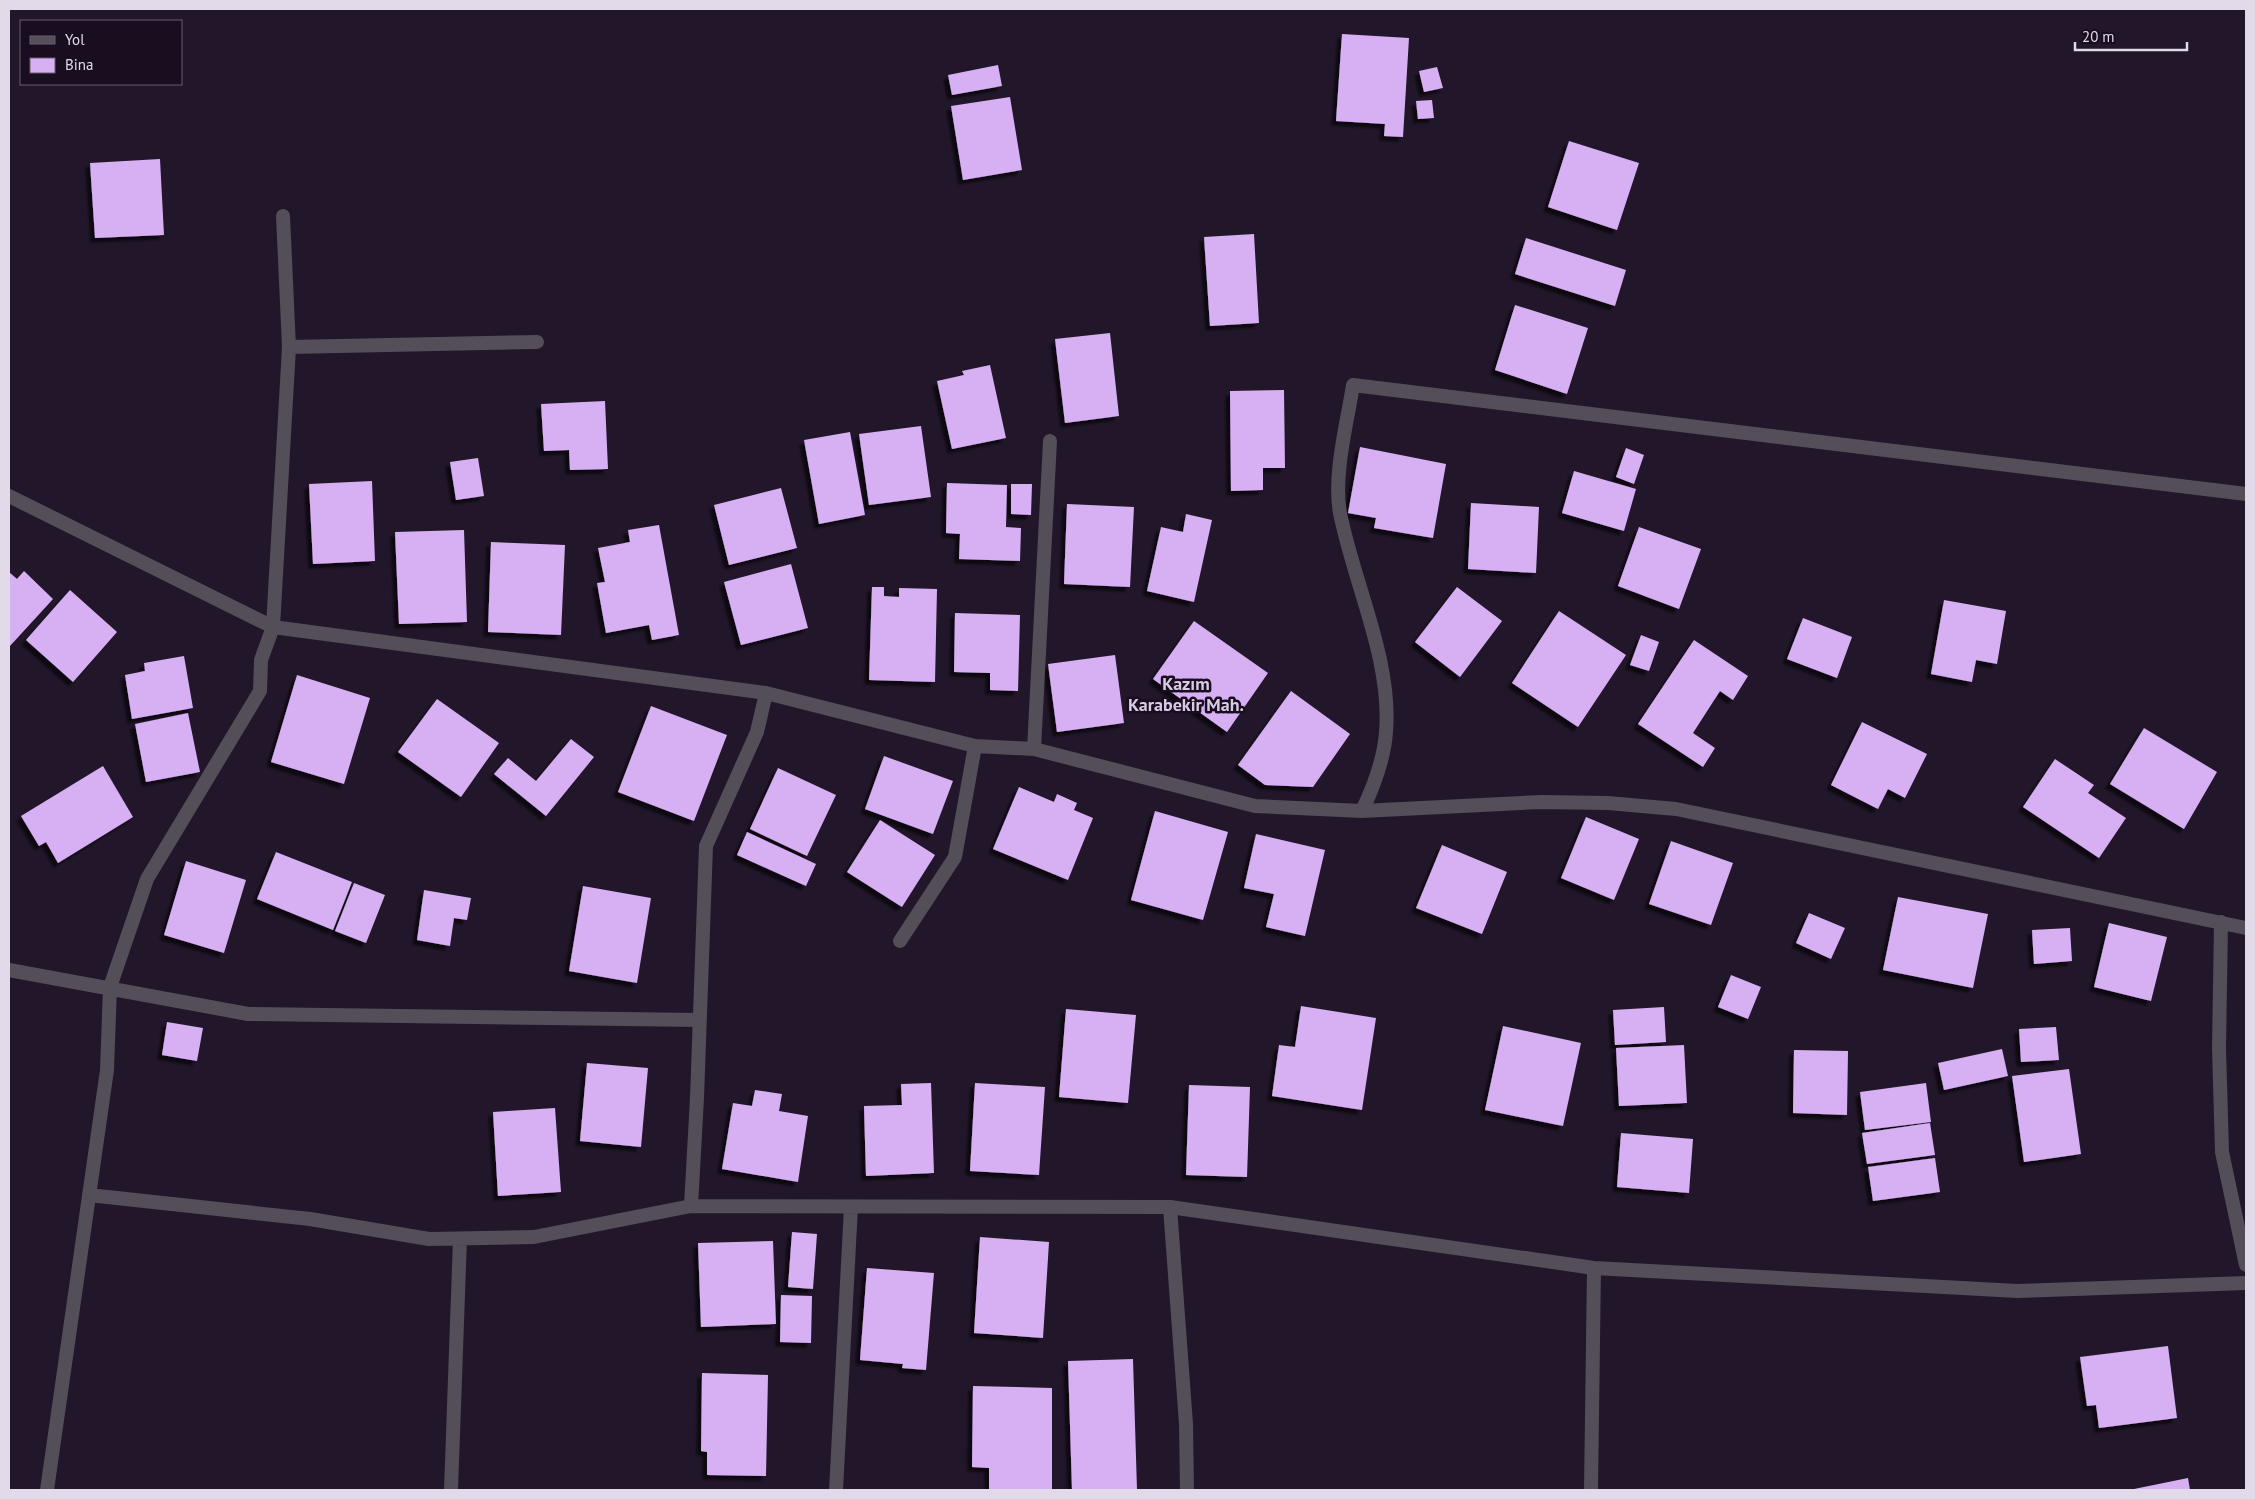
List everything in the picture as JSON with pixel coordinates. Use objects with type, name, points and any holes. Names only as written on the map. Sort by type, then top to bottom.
[{"type":"street","points":[[47,1490],[107,1070],[110,986],[147,879],[260,691],[261,660],[273,627],[289,347],[283,216]]},
{"type":"street","points":[[289,347],[537,342]]},
{"type":"street","points":[[1362,811],[1374,786],[1382,760],[1387,704],[1383,675],[1340,512],[1339,474],[1353,385],[2246,494]]},
{"type":"street","points":[[1034,749],[1050,441]]},
{"type":"street","points":[[9,496],[273,627],[766,693],[975,746],[1034,749],[1255,806],[1362,811],[1542,802],[1608,803],[1676,809],[2246,928]]},
{"type":"street","points":[[691,1206],[706,846],[757,732],[766,693]]},
{"type":"street","points":[[900,941],[955,857],[975,746]]},
{"type":"street","points":[[2221,922],[2219,1048],[2222,1152],[2246,1265]]},
{"type":"street","points":[[9,970],[110,986],[248,1014],[700,1020]]},
{"type":"street","points":[[89,1195],[310,1219],[429,1239],[534,1238],[691,1206],[1170,1207],[1594,1268],[2018,1291],[2246,1283]]},
{"type":"street","points":[[836,1490],[851,1207]]},
{"type":"street","points":[[1170,1207],[1186,1424],[1187,1490]]},
{"type":"street","points":[[451,1490],[460,1239]]},
{"type":"street","points":[[1591,1490],[1594,1268]]},
{"type":"building","points":[[1342,34],[1409,38],[1403,137],[1384,136],[1385,124],[1336,121]]},
{"type":"building","points":[[998,65],[1002,86],[952,95],[948,75]]},
{"type":"building","points":[[1437,67],[1443,88],[1424,92],[1419,71]]},
{"type":"building","points":[[1010,97],[1022,170],[963,180],[951,106]]},
{"type":"building","points":[[1432,100],[1434,118],[1418,119],[1416,101]]},
{"type":"building","points":[[1569,141],[1639,163],[1617,230],[1548,207]]},
{"type":"building","points":[[160,159],[164,235],[95,238],[90,163]]},
{"type":"building","points":[[1254,234],[1259,323],[1210,326],[1204,237]]},
{"type":"building","points":[[1526,238],[1626,270],[1615,306],[1515,274]]},
{"type":"building","points":[[1515,305],[1588,328],[1567,394],[1495,370]]},
{"type":"building","points":[[1110,333],[1119,416],[1065,423],[1055,339]]},
{"type":"building","points":[[990,365],[1006,438],[952,449],[937,381],[964,375],[962,371]]},
{"type":"building","points":[[1284,390],[1285,468],[1263,468],[1263,490],[1231,491],[1230,391]]},
{"type":"building","points":[[605,401],[608,469],[570,470],[569,450],[544,451],[541,404]]},
{"type":"building","points":[[921,426],[931,497],[869,505],[859,434]]},
{"type":"building","points":[[850,432],[865,515],[819,524],[804,440]]},
{"type":"building","points":[[1360,447],[1446,464],[1433,538],[1374,528],[1376,518],[1348,513]]},
{"type":"building","points":[[1626,448],[1644,455],[1634,484],[1616,477]]},
{"type":"building","points":[[478,458],[484,496],[456,500],[450,462]]},
{"type":"building","points":[[1574,471],[1636,489],[1624,531],[1562,513]]},
{"type":"building","points":[[372,481],[375,561],[313,564],[309,484]]},
{"type":"building","points":[[947,483],[1007,485],[1006,527],[1021,528],[1020,561],[959,559],[960,534],[946,533]]},
{"type":"building","points":[[1011,484],[1032,484],[1031,515],[1011,514]]},
{"type":"building","points":[[781,488],[797,548],[729,565],[714,505]]},
{"type":"building","points":[[1471,503],[1539,507],[1536,573],[1468,569]]},
{"type":"building","points":[[1067,504],[1134,507],[1130,587],[1064,584]]},
{"type":"building","points":[[1186,514],[1212,520],[1194,602],[1147,591],[1161,527],[1183,532]]},
{"type":"building","points":[[659,525],[679,635],[652,640],[649,625],[606,633],[597,583],[605,582],[598,548],[630,542],[628,530]]},
{"type":"building","points":[[1639,527],[1701,549],[1679,609],[1618,586]]},
{"type":"building","points":[[464,530],[467,622],[399,624],[395,532]]},
{"type":"building","points":[[491,542],[565,545],[561,635],[488,632]]},
{"type":"building","points":[[791,564],[808,628],[741,645],[724,582]]},
{"type":"building","points":[[24,571],[53,599],[9,647],[9,572],[17,579]]},
{"type":"building","points":[[872,587],[884,587],[884,596],[899,597],[899,588],[937,589],[935,682],[869,680]]},
{"type":"building","points":[[1457,587],[1502,621],[1460,677],[1415,642]]},
{"type":"building","points":[[70,590],[117,632],[73,682],[26,640]]},
{"type":"building","points":[[1944,600],[2006,611],[1997,664],[1976,660],[1972,682],[1931,674]]},
{"type":"building","points":[[1559,611],[1626,655],[1578,727],[1512,683]]},
{"type":"building","points":[[955,613],[1020,615],[1018,691],[990,690],[990,673],[954,672]]},
{"type":"building","points":[[1803,618],[1852,637],[1837,678],[1787,659]]},
{"type":"building","points":[[1194,621],[1268,673],[1227,732],[1153,679]]},
{"type":"building","points":[[1641,635],[1659,642],[1649,671],[1630,665]]},
{"type":"building","points":[[1694,640],[1748,676],[1733,700],[1720,691],[1693,733],[1715,748],[1703,767],[1638,724]]},
{"type":"building","points":[[1115,655],[1124,723],[1057,732],[1048,664]]},
{"type":"building","points":[[184,656],[193,708],[132,719],[125,675],[145,671],[144,663]]},
{"type":"building","points":[[297,675],[370,698],[344,784],[271,762]]},
{"type":"building","points":[[1291,691],[1350,734],[1313,787],[1265,785],[1238,765]]},
{"type":"building","points":[[437,699],[499,743],[461,797],[398,752]]},
{"type":"building","points":[[651,706],[727,735],[694,821],[618,792]]},
{"type":"building","points":[[188,713],[200,772],[146,782],[135,724]]},
{"type":"building","points":[[1862,722],[1927,754],[1905,798],[1888,789],[1878,809],[1831,785]]},
{"type":"building","points":[[2144,728],[2217,772],[2184,829],[2110,784]]},
{"type":"building","points":[[571,739],[594,757],[546,816],[494,774],[508,758],[536,781]]},
{"type":"building","points":[[884,756],[953,781],[933,834],[865,809]]},
{"type":"building","points":[[2055,759],[2094,785],[2088,793],[2126,818],[2099,858],[2023,807]]},
{"type":"building","points":[[103,766],[133,817],[58,863],[46,842],[39,846],[21,816]]},
{"type":"building","points":[[778,768],[836,795],[807,856],[750,829]]},
{"type":"building","points":[[1019,787],[1054,802],[1057,794],[1077,803],[1074,810],[1093,818],[1068,880],[993,849]]},
{"type":"building","points":[[1155,811],[1228,832],[1203,920],[1131,900]]},
{"type":"building","points":[[1586,817],[1639,839],[1614,900],[1561,878]]},
{"type":"building","points":[[880,820],[935,855],[902,907],[847,872]]},
{"type":"building","points":[[747,832],[816,864],[806,886],[737,855]]},
{"type":"building","points":[[1256,834],[1325,850],[1305,936],[1266,927],[1274,894],[1244,888]]},
{"type":"building","points":[[1671,841],[1733,863],[1711,925],[1649,904]]},
{"type":"building","points":[[1442,845],[1507,872],[1482,934],[1416,908]]},
{"type":"building","points":[[276,852],[352,882],[333,930],[257,899]]},
{"type":"building","points":[[186,861],[246,880],[224,953],[164,935]]},
{"type":"building","points":[[354,883],[385,895],[366,943],[335,931]]},
{"type":"building","points":[[583,886],[651,898],[637,983],[569,971]]},
{"type":"building","points":[[424,890],[471,898],[467,920],[454,918],[450,946],[417,940]]},
{"type":"building","points":[[1898,897],[1988,914],[1973,988],[1883,970]]},
{"type":"building","points":[[1809,913],[1845,928],[1831,959],[1796,943]]},
{"type":"building","points":[[2109,923],[2167,937],[2151,1001],[2094,987]]},
{"type":"building","points":[[2070,928],[2072,961],[2034,964],[2032,930]]},
{"type":"building","points":[[1731,975],[1761,987],[1748,1019],[1718,1007]]},
{"type":"building","points":[[1301,1006],[1376,1018],[1362,1110],[1272,1096],[1279,1045],[1295,1047]]},
{"type":"building","points":[[1664,1007],[1666,1042],[1615,1045],[1613,1010]]},
{"type":"building","points":[[1066,1009],[1136,1015],[1128,1103],[1059,1097]]},
{"type":"building","points":[[167,1022],[203,1028],[197,1061],[162,1055]]},
{"type":"building","points":[[1503,1026],[1581,1043],[1563,1126],[1485,1110]]},
{"type":"building","points":[[2056,1027],[2059,1060],[2021,1062],[2019,1029]]},
{"type":"building","points":[[1684,1045],[1687,1103],[1619,1106],[1616,1048]]},
{"type":"building","points":[[2002,1049],[2008,1076],[1944,1090],[1938,1063]]},
{"type":"building","points":[[1794,1050],[1848,1051],[1847,1115],[1793,1113]]},
{"type":"building","points":[[587,1063],[648,1068],[641,1147],[580,1141]]},
{"type":"building","points":[[2069,1069],[2081,1154],[2024,1162],[2012,1076]]},
{"type":"building","points":[[931,1083],[934,1173],[866,1176],[864,1106],[902,1105],[901,1084]]},
{"type":"building","points":[[975,1083],[1045,1087],[1039,1175],[970,1171]]},
{"type":"building","points":[[1926,1083],[1931,1122],[1865,1130],[1860,1092]]},
{"type":"building","points":[[1189,1085],[1250,1087],[1247,1177],[1186,1175]]},
{"type":"building","points":[[755,1090],[782,1094],[779,1111],[808,1116],[798,1182],[722,1169],[733,1103],[752,1106]]},
{"type":"building","points":[[555,1108],[561,1192],[498,1196],[493,1112]]},
{"type":"building","points":[[1930,1123],[1935,1155],[1867,1164],[1862,1133]]},
{"type":"building","points":[[1621,1133],[1693,1139],[1689,1193],[1617,1187]]},
{"type":"building","points":[[1935,1158],[1940,1192],[1873,1201],[1868,1167]]},
{"type":"building","points":[[792,1232],[817,1234],[813,1289],[788,1287]]},
{"type":"building","points":[[980,1237],[1049,1242],[1043,1338],[974,1333]]},
{"type":"building","points":[[773,1241],[776,1324],[701,1327],[698,1243]]},
{"type":"building","points":[[867,1268],[934,1273],[926,1370],[902,1368],[903,1364],[860,1360]]},
{"type":"building","points":[[781,1295],[812,1296],[811,1343],[780,1342]]},
{"type":"building","points":[[2168,1346],[2177,1418],[2099,1428],[2096,1405],[2087,1406],[2080,1357]]},
{"type":"building","points":[[1133,1359],[1137,1490],[1072,1490],[1068,1361]]},
{"type":"building","points":[[702,1373],[768,1375],[766,1476],[707,1475],[707,1452],[701,1451]]},
{"type":"building","points":[[973,1386],[1052,1388],[1052,1490],[989,1490],[989,1468],[972,1467]]},
{"type":"building","points":[[2188,1478],[2190,1490],[2134,1490],[2134,1489]]},
{"type":"district","name":"Kazım Karabekir Mah.","points":[[1186,694]]}]
